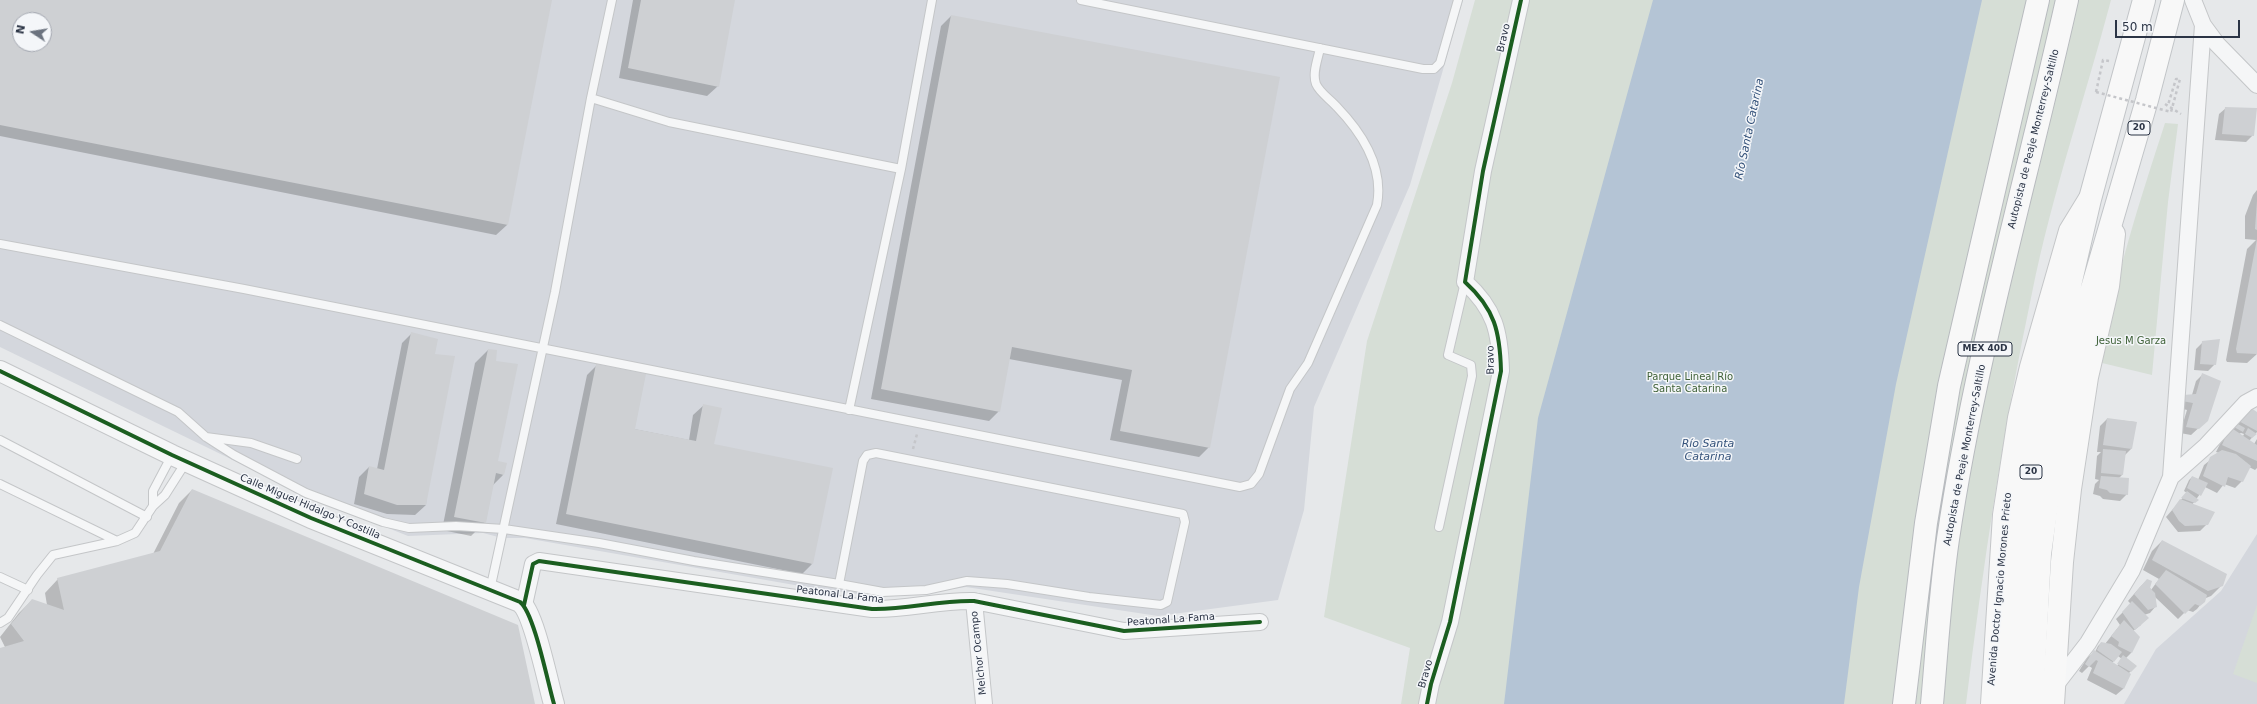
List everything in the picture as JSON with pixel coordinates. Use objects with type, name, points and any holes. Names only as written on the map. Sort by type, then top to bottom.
[{"type":"main road","name":"MEX 40D","points":[[1904,704],[1926,523],[1949,386],[2038,0]]},
{"type":"main road","name":"Autopista de Peaje Monterrey-Saltillo","points":[[1932,704],[1948,540],[1969,422],[2002,270],[2067,0]]},
{"type":"main road","name":"Avenida Doctor Ignacio Morones Prieto","points":[[2011,704],[2023,518],[2039,419],[2090,199],[2144,0]]},
{"type":"main road","name":"20","points":[[2032,704],[2040,554],[2061,413],[2080,326],[2148,100],[2173,0]]},
{"type":"main road","name":"Avenida Doctor Ignacio Morones Prieto","points":[[1992,704],[2004,515],[2019,418],[2030,367],[2070,231],[2090,199]]},
{"type":"main road","name":"20","points":[[2054,695],[2062,562],[2070,489],[2087,377],[2108,286],[2118,199]]},
{"type":"street","name":"Bravo","points":[[1427,704],[1431,684],[1450,622],[1502,371],[1500,345],[1493,320],[1481,296],[1465,282],[1483,171],[1521,0]]},
{"type":"street","points":[[2193,0],[2203,25],[2216,44],[2257,84]]},
{"type":"street","points":[[2054,695],[2088,643],[2132,570],[2171,477],[2203,25]]},
{"type":"street","name":"Calle Miguel Hidalgo Y Costilla","points":[[0,371],[179,458],[311,518],[524,605]]},
{"type":"street","points":[[2171,477],[2206,446],[2246,404],[2257,397]]},
{"type":"street","name":"Peatonal La Fama","points":[[524,605],[533,564],[539,561],[872,609],[889,609],[950,601],[974,601],[1122,631],[1260,622]]},
{"type":"street","name":"Melchor Ocampo","points":[[974,601],[984,704]]},
{"type":"street","points":[[524,605],[533,624],[554,704]]},
{"type":"lane","points":[[490,590],[543,349],[591,98],[612,0]]},
{"type":"lane","points":[[849,410],[901,169],[932,0]]},
{"type":"lane","points":[[1081,0],[1098,2],[1424,69],[1434,69],[1440,63],[1458,0]]},
{"type":"lane","points":[[0,244],[244,289],[1228,486],[1240,487],[1251,484],[1259,474],[1290,389],[1308,363],[1377,205],[1379,182],[1375,168],[1354,125],[1320,91],[1316,84],[1315,75],[1320,48]]},
{"type":"lane","points":[[591,98],[669,122],[901,169]]},
{"type":"lane","points":[[1439,527],[1472,376],[1471,366],[1448,354],[1465,282]]},
{"type":"lane","points":[[0,324],[178,412],[206,437],[234,456],[306,493],[383,522],[409,528],[456,526],[504,529],[599,543],[694,561],[883,592],[926,590],[967,581],[1048,590],[1088,597],[1161,606],[1167,602],[1185,522],[1183,514],[876,453],[867,455],[864,458],[839,584]]},
{"type":"lane","points":[[206,437],[251,443],[297,459]]},
{"type":"lane","points":[[0,440],[147,517]]},
{"type":"lane","points":[[153,506],[153,490],[179,458]]},
{"type":"lane","points":[[0,623],[8,618],[37,575],[53,555],[117,541],[135,534],[153,506],[165,495],[179,458]]},
{"type":"lane","points":[[0,484],[117,541]]},
{"type":"lane","points":[[0,577],[28,590]]},
{"type":"path","points":[[2096,92],[2171,112],[2180,79],[2176,79],[2168,105]]},
{"type":"path","points":[[910,459],[919,424]]},
{"type":"shaded area","points":[[0,0],[1463,0],[1410,185],[1314,407],[1304,510],[1278,600],[1158,616],[966,587],[919,594],[873,596],[806,587],[525,538],[502,538],[483,533],[408,536],[303,494],[0,347]]},
{"type":"shaded area","points":[[2257,534],[2257,704],[2124,704],[2156,649],[2221,591]]},
{"type":"green space","name":"Parque Lineal Río Santa Catarina","points":[[1475,0],[2111,0],[2049,219],[2032,293],[1994,498],[1966,704],[1401,704],[1410,648],[1324,617],[1367,341],[1452,83]]},
{"type":"green space","name":"Jesus M Garza","points":[[2165,123],[2178,124],[2168,202],[2152,375],[2102,363],[2120,272]]},
{"type":"green space","points":[[2257,605],[2257,683],[2233,674]]},
{"type":"water","name":"Río Santa Catarina","points":[[1653,0],[1982,0],[1896,384],[1859,587],[1844,704],[1504,704],[1538,418]]},
{"type":"building","points":[[0,0],[552,0],[508,225],[0,125]]},
{"type":"building","points":[[641,0],[735,0],[719,87],[628,68]]},
{"type":"building","points":[[951,15],[1280,77],[1210,448],[1120,431],[1132,370],[1012,347],[1000,412],[881,389]]},
{"type":"building","points":[[2225,107],[2257,108],[2254,136],[2222,134]]},
{"type":"building","points":[[2257,201],[2257,230],[2255,229]]},
{"type":"building","points":[[2257,239],[2257,354],[2237,353],[2236,349]]},
{"type":"building","points":[[411,332],[438,339],[435,354],[455,356],[426,505],[397,505],[364,494],[369,466],[384,470]]},
{"type":"building","points":[[2220,339],[2216,365],[2200,364],[2202,341]]},
{"type":"building","points":[[488,349],[497,350],[496,361],[518,364],[498,461],[507,463],[504,475],[496,473],[486,523],[454,517]]},
{"type":"building","points":[[596,364],[646,374],[635,429],[696,441],[703,404],[722,408],[714,444],[833,468],[813,564],[566,514]]},
{"type":"building","points":[[2202,373],[2221,381],[2208,421],[2199,429],[2186,427],[2193,403],[2182,401],[2183,395],[2196,394]]},
{"type":"building","points":[[2251,408],[2257,412],[2257,431],[2235,419]]},
{"type":"building","points":[[2107,418],[2137,422],[2132,449],[2103,445]]},
{"type":"building","points":[[2236,423],[2245,428],[2243,432],[2234,427]]},
{"type":"building","points":[[2230,427],[2257,445],[2257,461],[2222,445]]},
{"type":"building","points":[[2248,428],[2257,434],[2252,438],[2245,434]]},
{"type":"building","points":[[2103,449],[2126,451],[2123,475],[2101,473]]},
{"type":"building","points":[[2222,450],[2236,454],[2251,466],[2243,482],[2228,477],[2225,487],[2203,476],[2210,457]]},
{"type":"building","points":[[2101,476],[2129,478],[2128,495],[2110,493],[2107,490],[2099,488]]},
{"type":"building","points":[[2192,476],[2208,483],[2201,496],[2187,488]]},
{"type":"building","points":[[192,489],[518,625],[535,704],[0,704],[0,648],[24,641],[11,624],[32,599],[64,610],[57,578],[160,551]]},
{"type":"building","points":[[2187,491],[2199,500],[2195,503],[2181,498]]},
{"type":"building","points":[[2180,499],[2215,512],[2208,525],[2185,526],[2179,521],[2172,510]]},
{"type":"building","points":[[2162,540],[2227,574],[2223,586],[2208,591],[2152,560]]},
{"type":"building","points":[[2166,570],[2207,595],[2205,602],[2200,606],[2195,604],[2185,614],[2155,584]]},
{"type":"building","points":[[2147,579],[2152,581],[2150,588],[2155,593],[2157,607],[2148,610],[2134,594]]},
{"type":"building","points":[[2132,601],[2149,618],[2135,630],[2122,612]]},
{"type":"building","points":[[2124,620],[2140,637],[2132,653],[2118,646],[2119,642],[2111,636]]},
{"type":"building","points":[[2101,642],[2111,644],[2122,652],[2114,662],[2097,650]]},
{"type":"building","points":[[2094,650],[2131,674],[2124,689],[2093,673],[2098,661],[2096,660],[2089,667],[2085,664]]},
{"type":"building","points":[[2123,655],[2137,666],[2131,672],[2117,664]]},
{"type":"cycle path","points":[[1427,704],[1431,684],[1450,622],[1501,371],[1499,344],[1494,322],[1483,302],[1465,282],[1483,171],[1521,0]]},
{"type":"cycle path","points":[[0,371],[172,455],[311,518],[520,602],[525,608],[535,633],[554,704]]},
{"type":"cycle path","points":[[524,605],[533,564],[539,561],[872,609],[974,601],[1124,631],[1260,622]]}]
